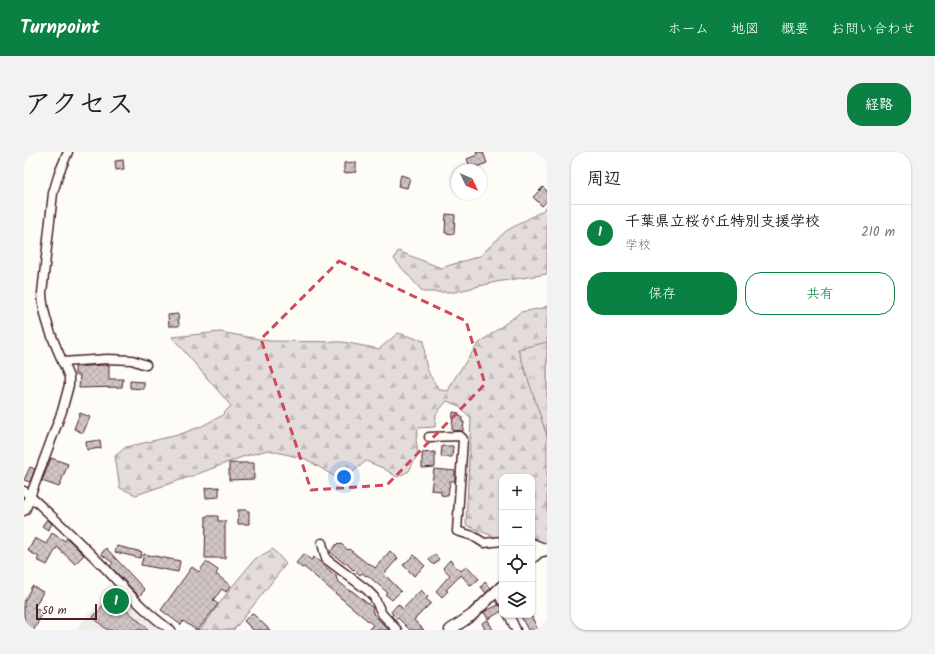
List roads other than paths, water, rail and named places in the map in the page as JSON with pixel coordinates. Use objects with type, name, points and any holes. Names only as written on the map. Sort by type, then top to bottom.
[{"type":"street","points":[[24,510],[27,494],[62,411],[69,385],[69,377],[48,326],[42,307],[42,293],[53,193],[59,173],[68,152]]},
{"type":"street","points":[[62,362],[114,359],[132,360],[146,365]]},
{"type":"street","points":[[428,437],[460,436],[463,439],[457,531],[473,536],[484,543],[499,541]]},
{"type":"street","points":[[27,494],[57,520],[127,592],[162,624],[171,630]]},
{"type":"street","points":[[322,543],[326,559],[366,589],[374,597],[382,614],[397,630]]},
{"type":"street","points":[[535,544],[547,550]]},
{"type":"street","points":[[535,555],[539,552],[547,550]]},
{"type":"street","points":[[450,630],[472,615],[499,589]]},
{"type":"street","points":[[510,618],[516,630]]},
{"type":"place","name":"千葉県立桜が丘特別支援学校","points":[[116,601]]}]
